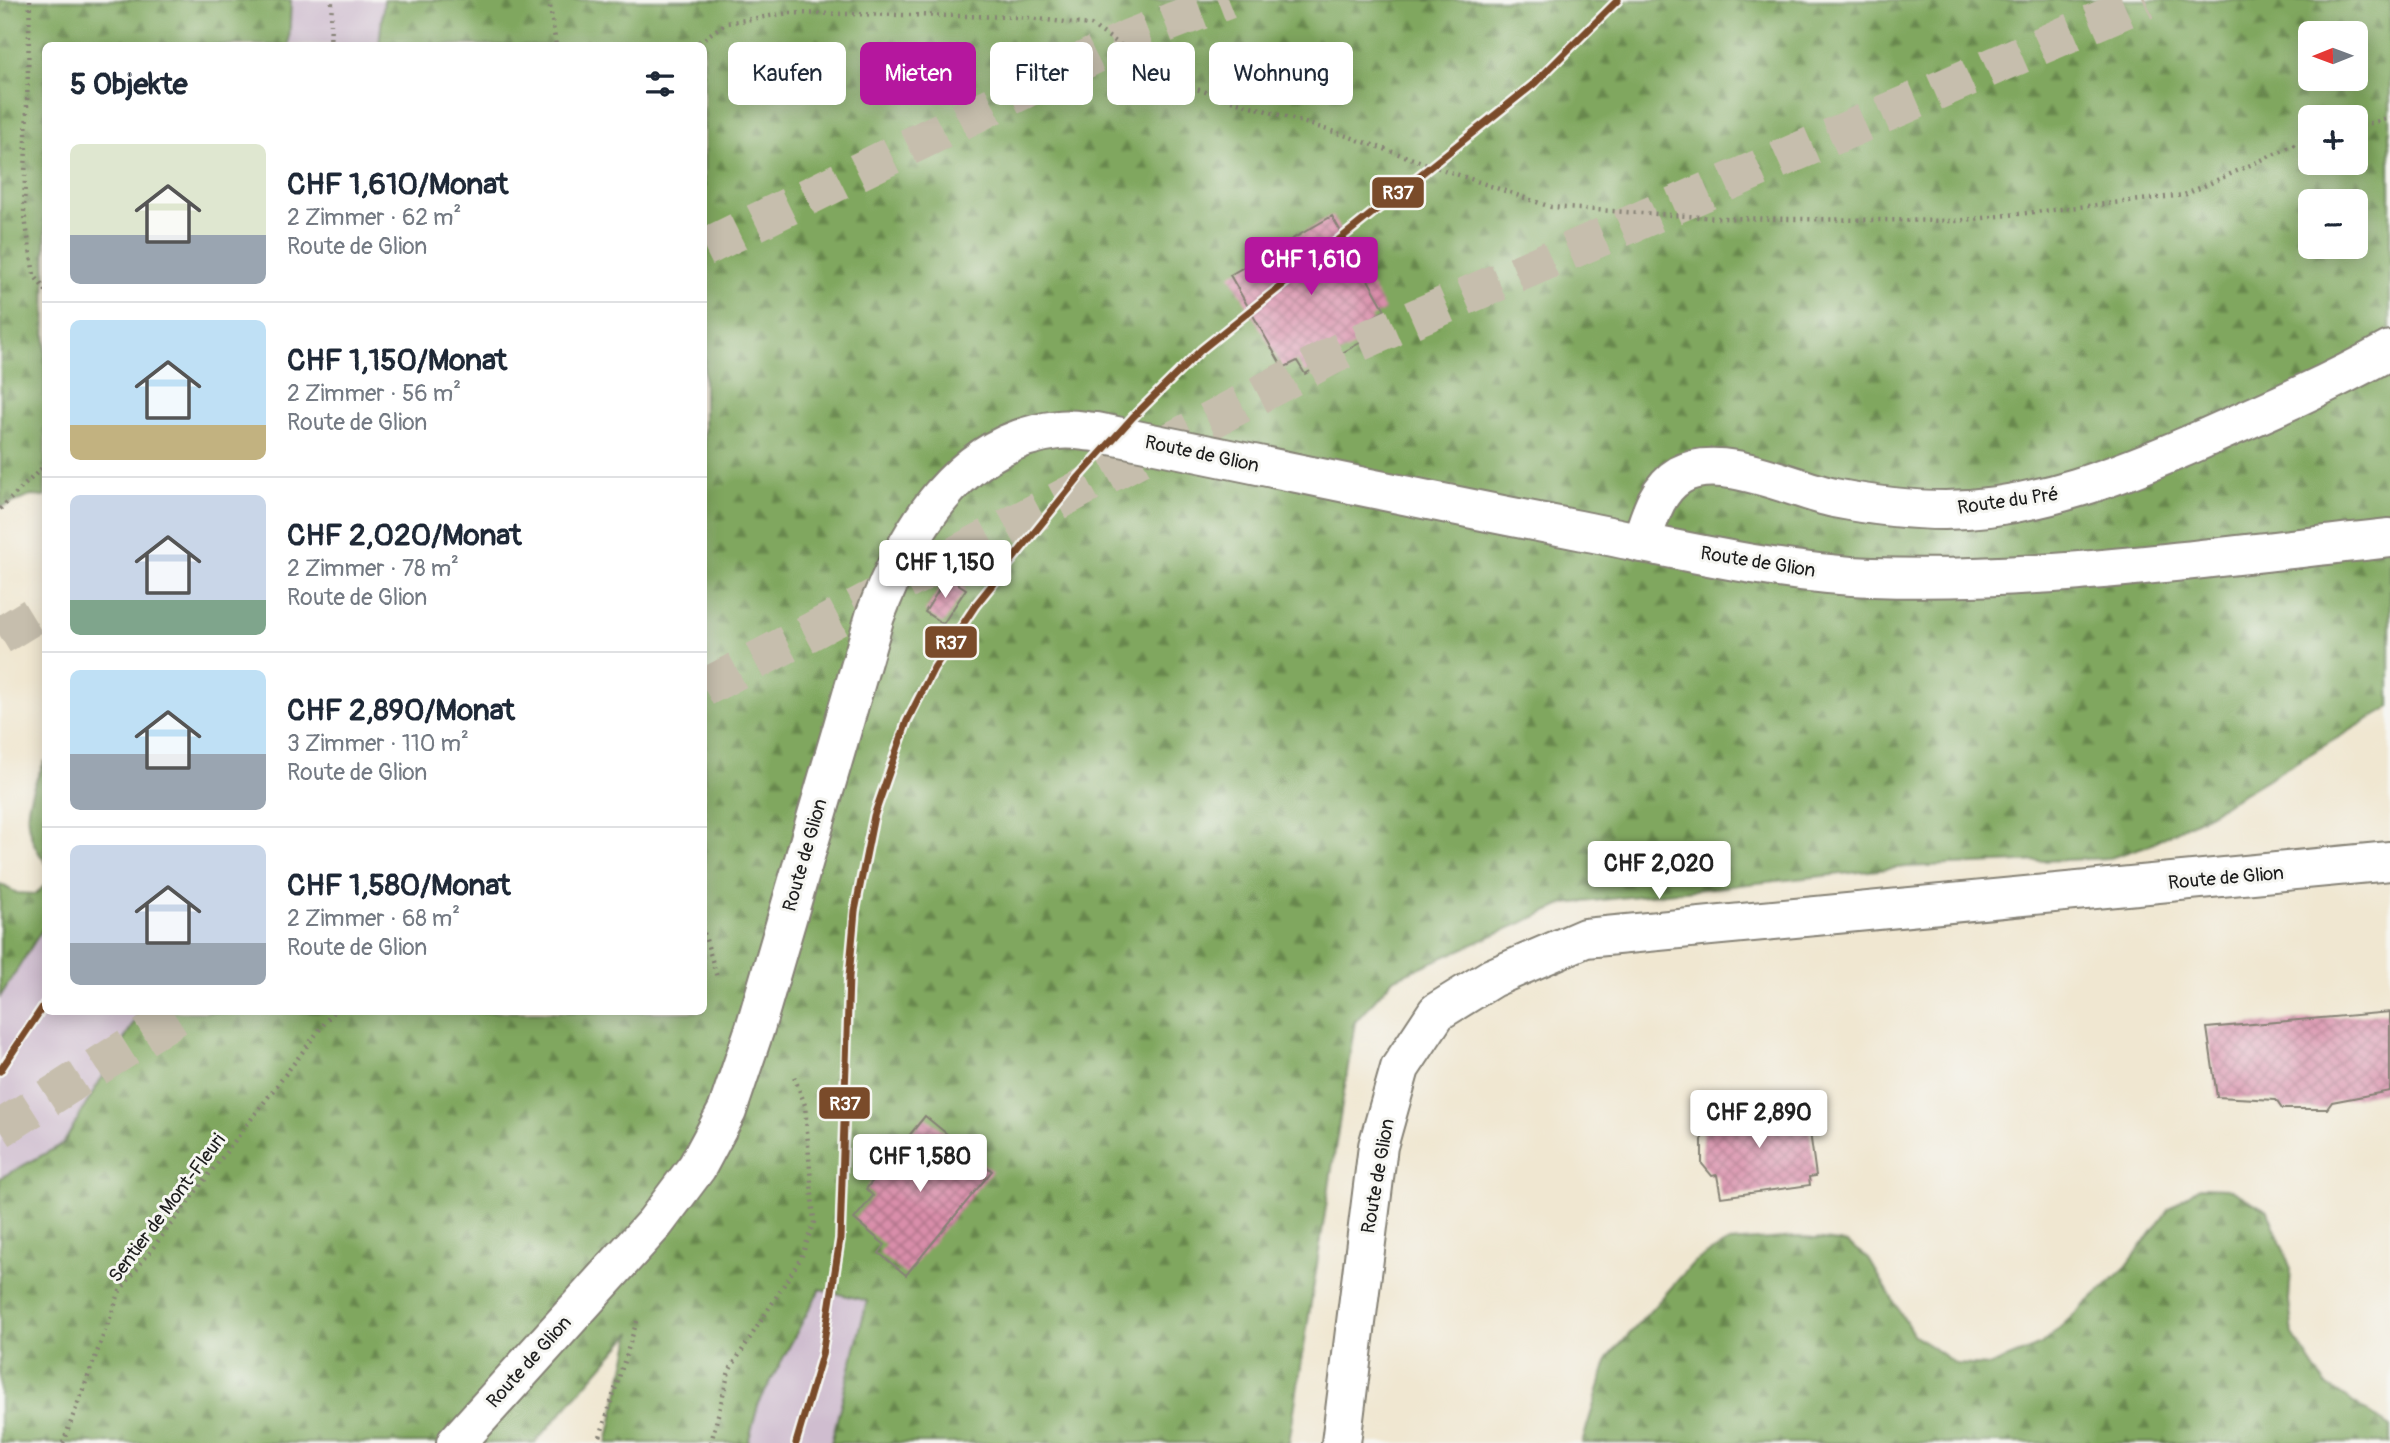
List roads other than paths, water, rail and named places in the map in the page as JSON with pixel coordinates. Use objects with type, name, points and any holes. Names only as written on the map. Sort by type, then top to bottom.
[{"type":"street","name":"Route du Pré","points":[[1641,542],[1651,513],[1665,487],[1680,475],[1695,470],[1738,471],[1833,498],[1907,508],[1947,510],[2061,494],[2159,460],[2321,387],[2390,350]]},
{"type":"street","name":"Route de Glion","points":[[456,1443],[655,1223],[697,1167],[727,1111],[755,1028],[875,616],[892,572],[924,515],[953,481],[982,456],[1017,440],[1059,430],[1096,432],[1779,568],[1870,577],[1965,577],[2094,569],[2390,538]]},
{"type":"street","name":"Route de Glion","points":[[1341,1443],[1378,1146],[1400,1068],[1437,1012],[1492,978],[1585,938],[2390,861]]},
{"type":"tunnel","points":[[707,247],[1129,38],[1228,0]]},
{"type":"tunnel","points":[[707,686],[1349,347],[2146,0]]},
{"type":"tunnel","points":[[0,636],[42,610]]},
{"type":"tunnel","points":[[0,1129],[178,1015]]}]
